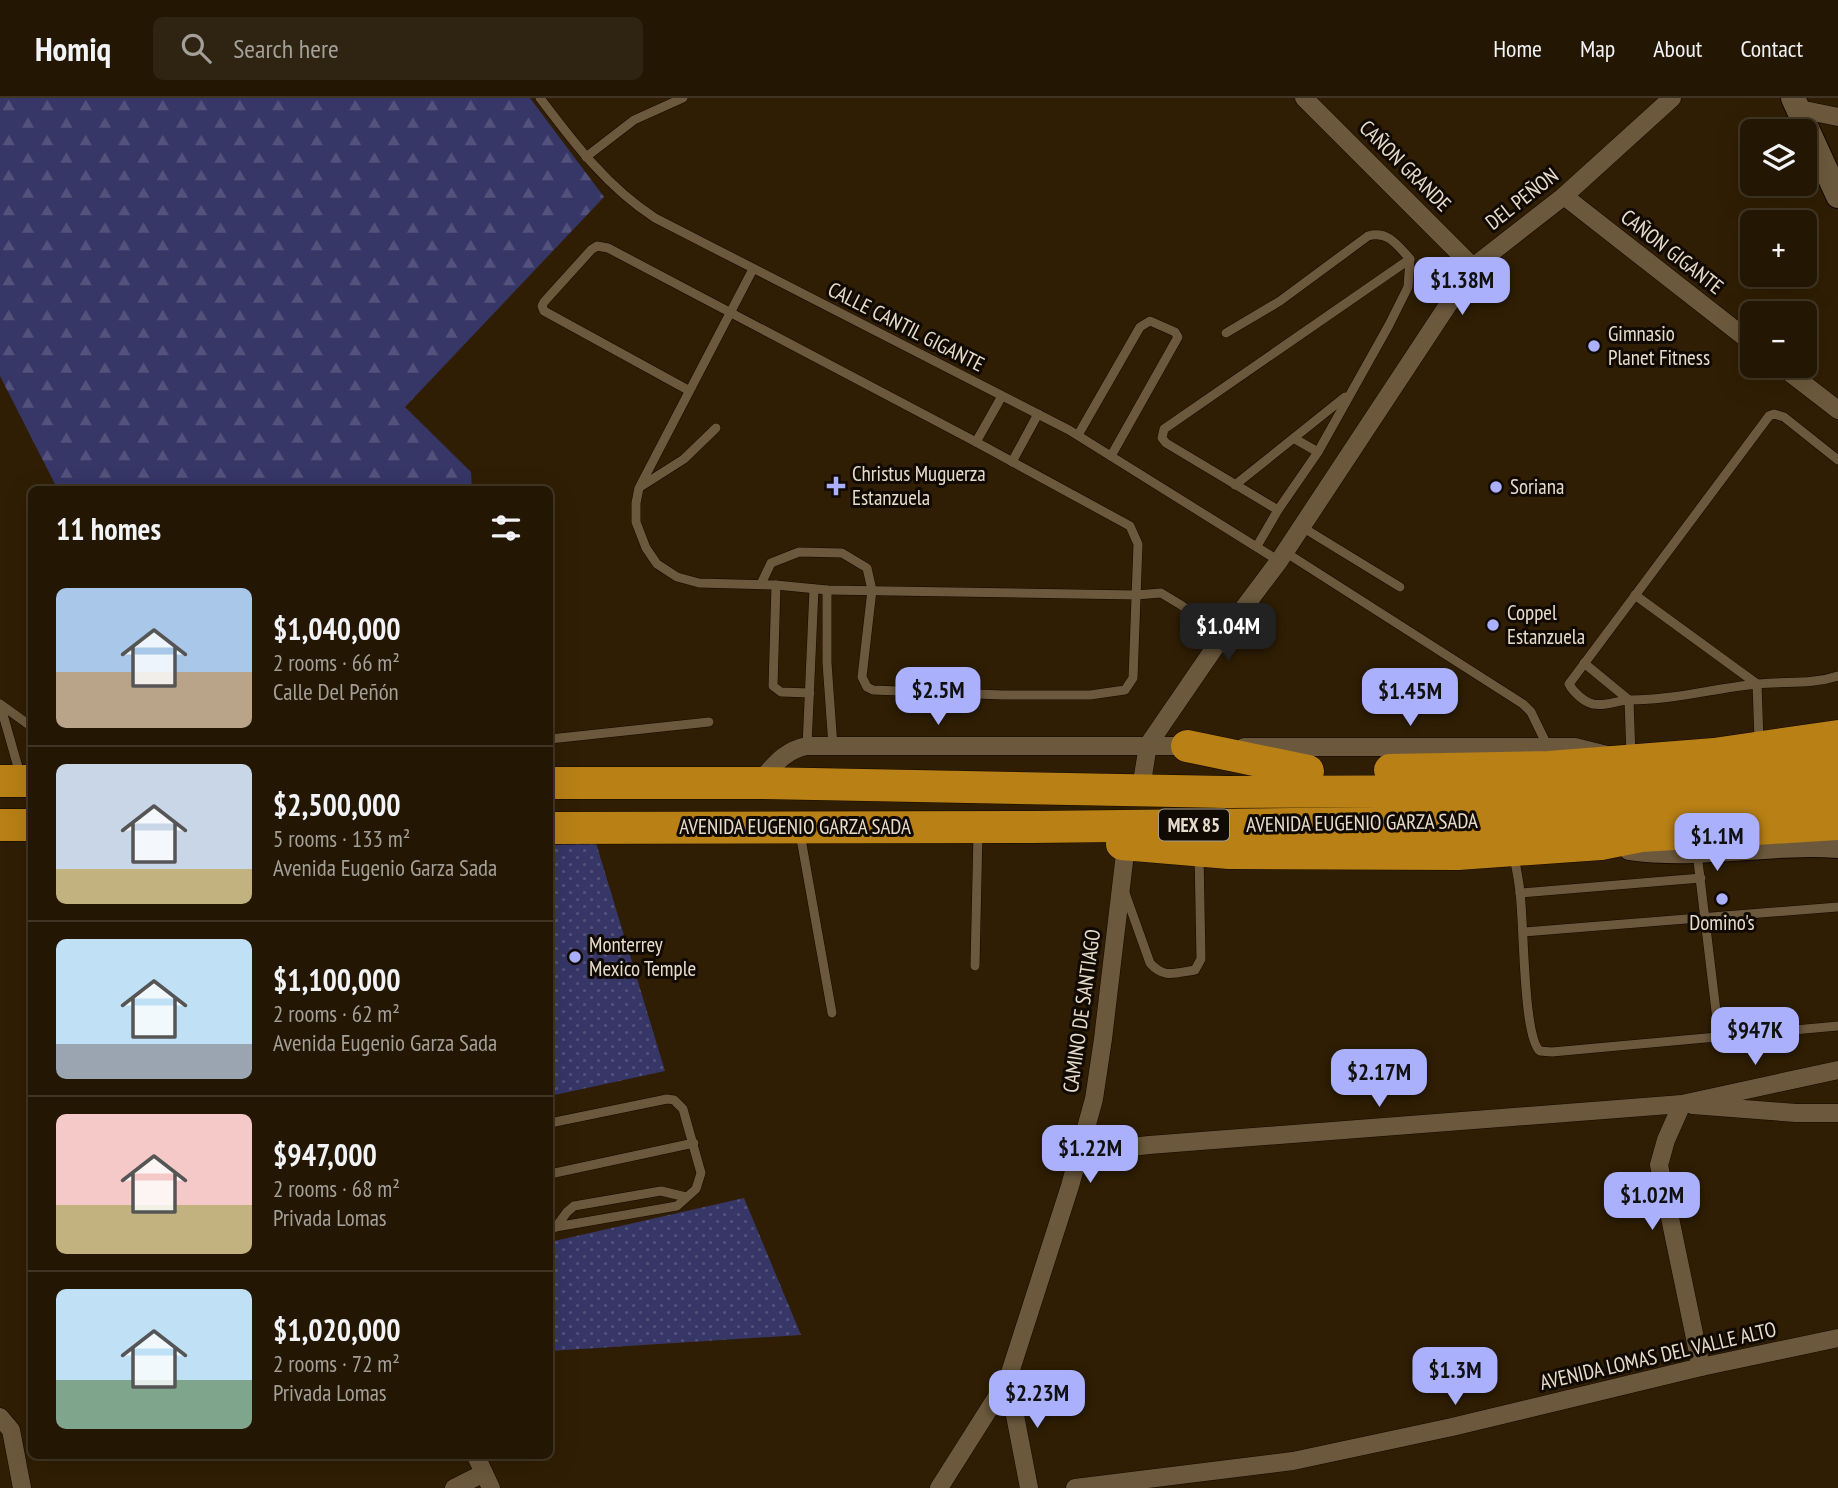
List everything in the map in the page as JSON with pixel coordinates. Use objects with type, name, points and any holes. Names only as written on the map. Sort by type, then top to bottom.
[{"type":"highway","points":[[1068,790],[1145,760],[1196,772],[1549,767],[1759,749],[1838,736]]},
{"type":"highway","points":[[1187,746],[1308,771]]},
{"type":"highway","name":"AVENIDA EUGENIO GARZA SADA","points":[[553,783],[758,783],[1227,792],[1550,791],[1838,767]]},
{"type":"highway","name":"AVENIDA EUGENIO GARZA SADA","points":[[553,828],[1033,827],[1552,821],[1838,793]]},
{"type":"highway","points":[[1033,827],[1052,838],[1229,853],[1445,854],[1513,852],[1601,844],[1641,836],[1838,824]]},
{"type":"highway","points":[[0,825],[28,825]]},
{"type":"street","name":"CAÑON GRANDE","points":[[1304,98],[1473,267]]},
{"type":"street","name":"DEL PEÑON","points":[[1145,760],[1222,637],[1282,557],[1473,267],[1564,196],[1672,98]]},
{"type":"street","points":[[1796,104],[1838,117]]},
{"type":"street","points":[[1796,104],[1837,187]]},
{"type":"street","name":"CAÑON GIGANTE","points":[[1564,196],[1740,334]]},
{"type":"street","points":[[1797,378],[1838,410]]},
{"type":"street","points":[[758,783],[780,758],[807,746],[1145,760],[1187,746],[1548,747],[1589,748],[1626,761]]},
{"type":"street","points":[[0,767],[20,774]]},
{"type":"street","points":[[1601,844],[1640,850],[1697,852],[1804,844],[1838,846]]},
{"type":"street","name":"CAMINO DE SANTIAGO","points":[[939,1488],[1008,1379],[1079,1153],[1094,1099],[1126,845]]},
{"type":"street","points":[[1079,1153],[1149,1145],[1682,1104],[1838,1070]]},
{"type":"street","points":[[1682,1104],[1796,1113],[1838,1113]]},
{"type":"street","points":[[1682,1104],[1665,1140],[1659,1166],[1701,1367]]},
{"type":"street","name":"AVENIDA LOMAS DEL VALLE ALTO","points":[[1074,1488],[1293,1461],[1838,1338]]},
{"type":"street","points":[[1008,1379],[1029,1488]]},
{"type":"street","points":[[0,1417],[11,1430],[22,1488]]},
{"type":"street","points":[[454,1488],[487,1481],[477,1459]]},
{"type":"street","points":[[1218,1470],[1226,1488]]},
{"type":"lane","name":"CALLE CANTIL GIGANTE","points":[[540,98],[586,157],[635,205],[655,218],[1077,435],[1523,704],[1538,724],[1548,747]]},
{"type":"lane","points":[[586,157],[634,120],[683,98]]},
{"type":"lane","points":[[1226,333],[1280,301],[1368,236],[1385,235],[1410,259],[1408,287],[1389,324],[1318,452],[1257,546]]},
{"type":"lane","points":[[688,390],[549,315],[542,306],[591,250],[603,246],[1130,526],[1139,544],[1134,669],[1130,685],[1125,690],[1090,695],[873,690],[867,687],[862,677],[872,590],[866,568],[842,553],[799,552],[771,563],[761,584]]},
{"type":"lane","points":[[1278,510],[1166,443],[1162,438],[1164,429],[1410,259]]},
{"type":"lane","points":[[753,269],[639,488],[636,523],[646,548],[657,564],[677,577],[699,583],[776,584],[827,590],[1136,595],[1161,593],[1222,637]]},
{"type":"lane","points":[[1077,435],[1140,327],[1150,321],[1175,332],[1178,337],[1111,456]]},
{"type":"lane","points":[[1235,485],[1350,393]]},
{"type":"lane","points":[[976,442],[1002,396]]},
{"type":"lane","points":[[1012,461],[1038,414]]},
{"type":"lane","points":[[1838,460],[1784,417],[1774,414],[1769,416],[1569,684],[1573,691],[1593,705],[1698,694],[1757,684],[1819,682],[1838,676]]},
{"type":"lane","points":[[639,488],[684,459],[716,428]]},
{"type":"lane","points":[[1295,439],[1318,452]]},
{"type":"lane","points":[[1302,527],[1400,587]]},
{"type":"lane","points":[[776,584],[773,686],[781,692],[810,693]]},
{"type":"lane","points":[[807,746],[814,589]]},
{"type":"lane","points":[[827,590],[827,663],[833,746]]},
{"type":"lane","points":[[1634,595],[1757,684]]},
{"type":"lane","points":[[1584,663],[1629,700]]},
{"type":"lane","points":[[1757,684],[1759,749]]},
{"type":"lane","points":[[1626,761],[1629,700]]},
{"type":"lane","points":[[0,704],[28,724]]},
{"type":"lane","points":[[0,704],[20,774]]},
{"type":"lane","points":[[553,739],[709,722]]},
{"type":"lane","points":[[799,827],[832,1013]]},
{"type":"lane","points":[[975,966],[978,827]]},
{"type":"lane","points":[[1122,885],[1150,963],[1158,972],[1165,974],[1195,970],[1201,959],[1199,850]]},
{"type":"lane","points":[[1513,852],[1520,893],[1530,1022],[1533,1042],[1540,1052],[1838,1026]]},
{"type":"lane","points":[[1697,852],[1719,1036]]},
{"type":"lane","points":[[1520,893],[1701,878]]},
{"type":"lane","points":[[1523,932],[1838,907]]},
{"type":"lane","points":[[553,1122],[667,1099],[674,1100],[683,1109],[701,1173],[700,1182],[677,1206],[553,1227]]},
{"type":"lane","points":[[553,1173],[694,1143]]},
{"type":"lane","points":[[553,1227],[574,1206],[661,1191],[686,1197]]},
{"type":"green space","points":[[0,98],[530,98],[604,197],[405,407],[471,472],[472,486],[56,486],[0,376]]},
{"type":"green space","points":[[596,843],[665,1071],[553,1095],[553,845]]},
{"type":"green space","points":[[744,1198],[801,1335],[553,1351],[553,1241]]},
{"type":"place","name":"Gimnasio Planet Fitness","points":[[1594,346]]},
{"type":"place","name":"Christus Muguerza Estanzuela","points":[[836,486]]},
{"type":"place","name":"Soriana","points":[[1496,487]]},
{"type":"place","name":"Coppel Estanzuela","points":[[1493,625]]},
{"type":"place","name":"Domino's","points":[[1722,899]]},
{"type":"place","name":"Monterrey Mexico Temple","points":[[575,957]]}]
